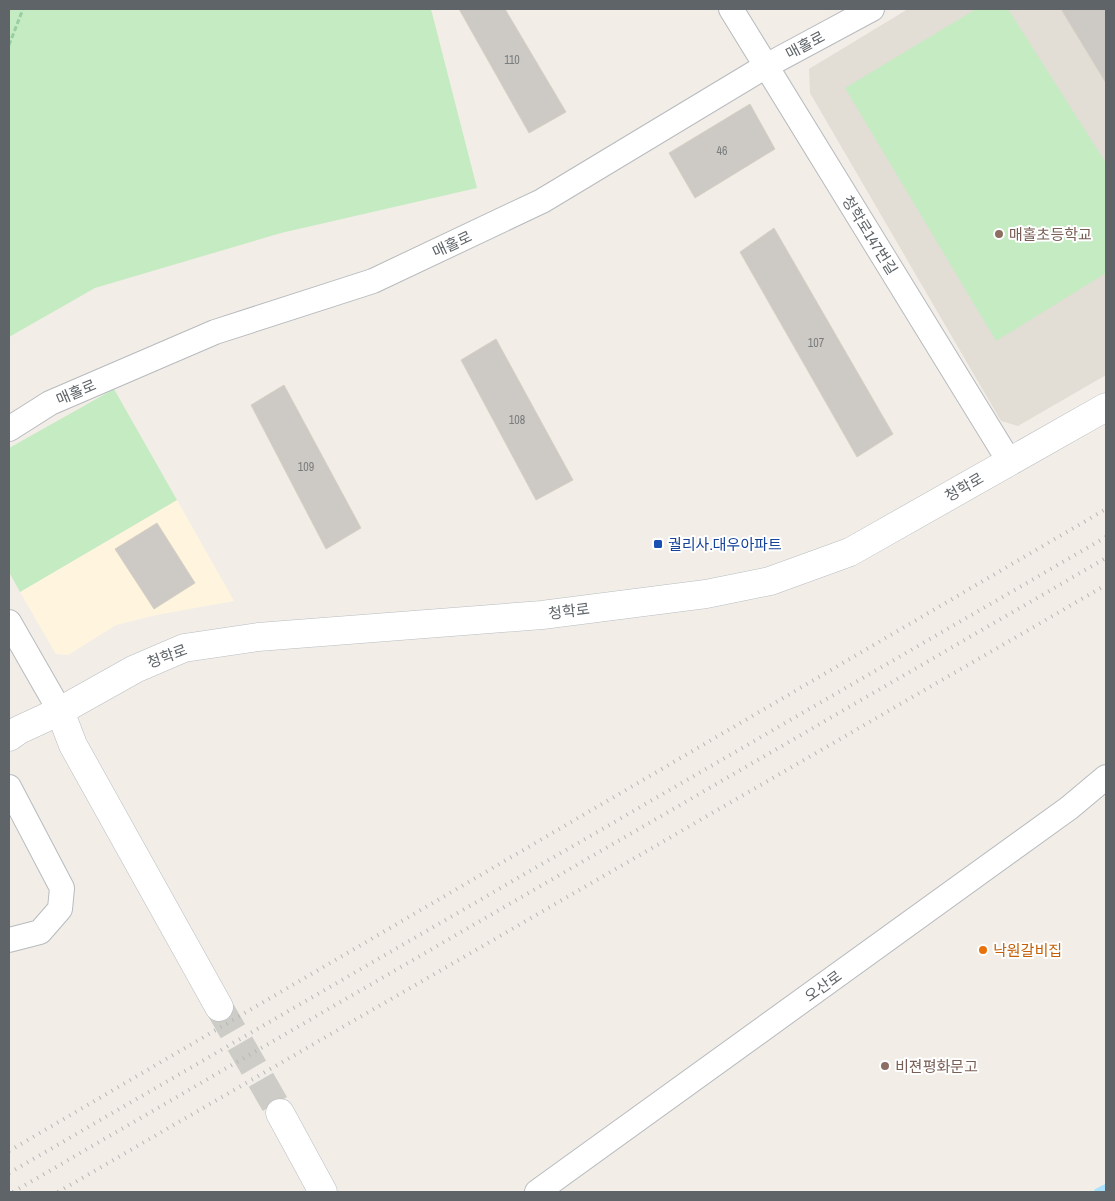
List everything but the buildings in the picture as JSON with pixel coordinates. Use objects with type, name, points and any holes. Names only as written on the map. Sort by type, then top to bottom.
[{"type":"street","name":"청학로147번길","points":[[731,9],[1009,461]]},
{"type":"street","name":"매홀로","points":[[9,429],[50,403],[215,332],[373,281],[469,236],[542,200],[766,66],[872,9]]},
{"type":"street","name":"청학로","points":[[9,737],[135,668],[184,648],[258,637],[542,615],[706,594],[770,581],[850,552],[1106,407]]},
{"type":"street","points":[[9,622],[60,710],[73,745],[219,1007]]},
{"type":"street","name":"오산로","points":[[537,1192],[1053,820],[1106,777]]},
{"type":"street","points":[[9,788],[62,888],[60,909],[40,932],[9,940]]},
{"type":"street","points":[[280,1113],[323,1192]]},
{"type":"path","points":[[9,44],[23,9]]},
{"type":"shaded area","name":"매홀초등학교","points":[[908,9],[1106,9],[1106,375],[1018,426],[1001,421],[810,93],[809,69]]},
{"type":"shaded area","points":[[177,500],[234,601],[156,615],[116,625],[68,655],[56,654],[20,592]]},
{"type":"green space","points":[[9,9],[431,9],[477,188],[281,233],[95,288],[9,337]]},
{"type":"green space","points":[[976,9],[1008,9],[1106,163],[1106,273],[996,341],[845,88]]},
{"type":"green space","points":[[114,389],[177,500],[20,592],[9,572],[9,448]]},
{"type":"waterway","points":[[1098,1192],[1106,1188]]},
{"type":"tunnel","points":[[219,1007],[280,1113]]},
{"type":"railway","points":[[9,1151],[1106,509]]},
{"type":"railway","points":[[9,1173],[1106,537]]},
{"type":"railway","points":[[13,1192],[1106,558]]},
{"type":"railway","points":[[58,1192],[1106,585]]},
{"type":"place","name":"매홀초등학교","points":[[999,234]]},
{"type":"place","name":"궐리사.대우아파트","points":[[658,544]]},
{"type":"place","name":"낙원갈비집","points":[[983,950]]},
{"type":"place","name":"비젼평화문고","points":[[885,1066]]}]
